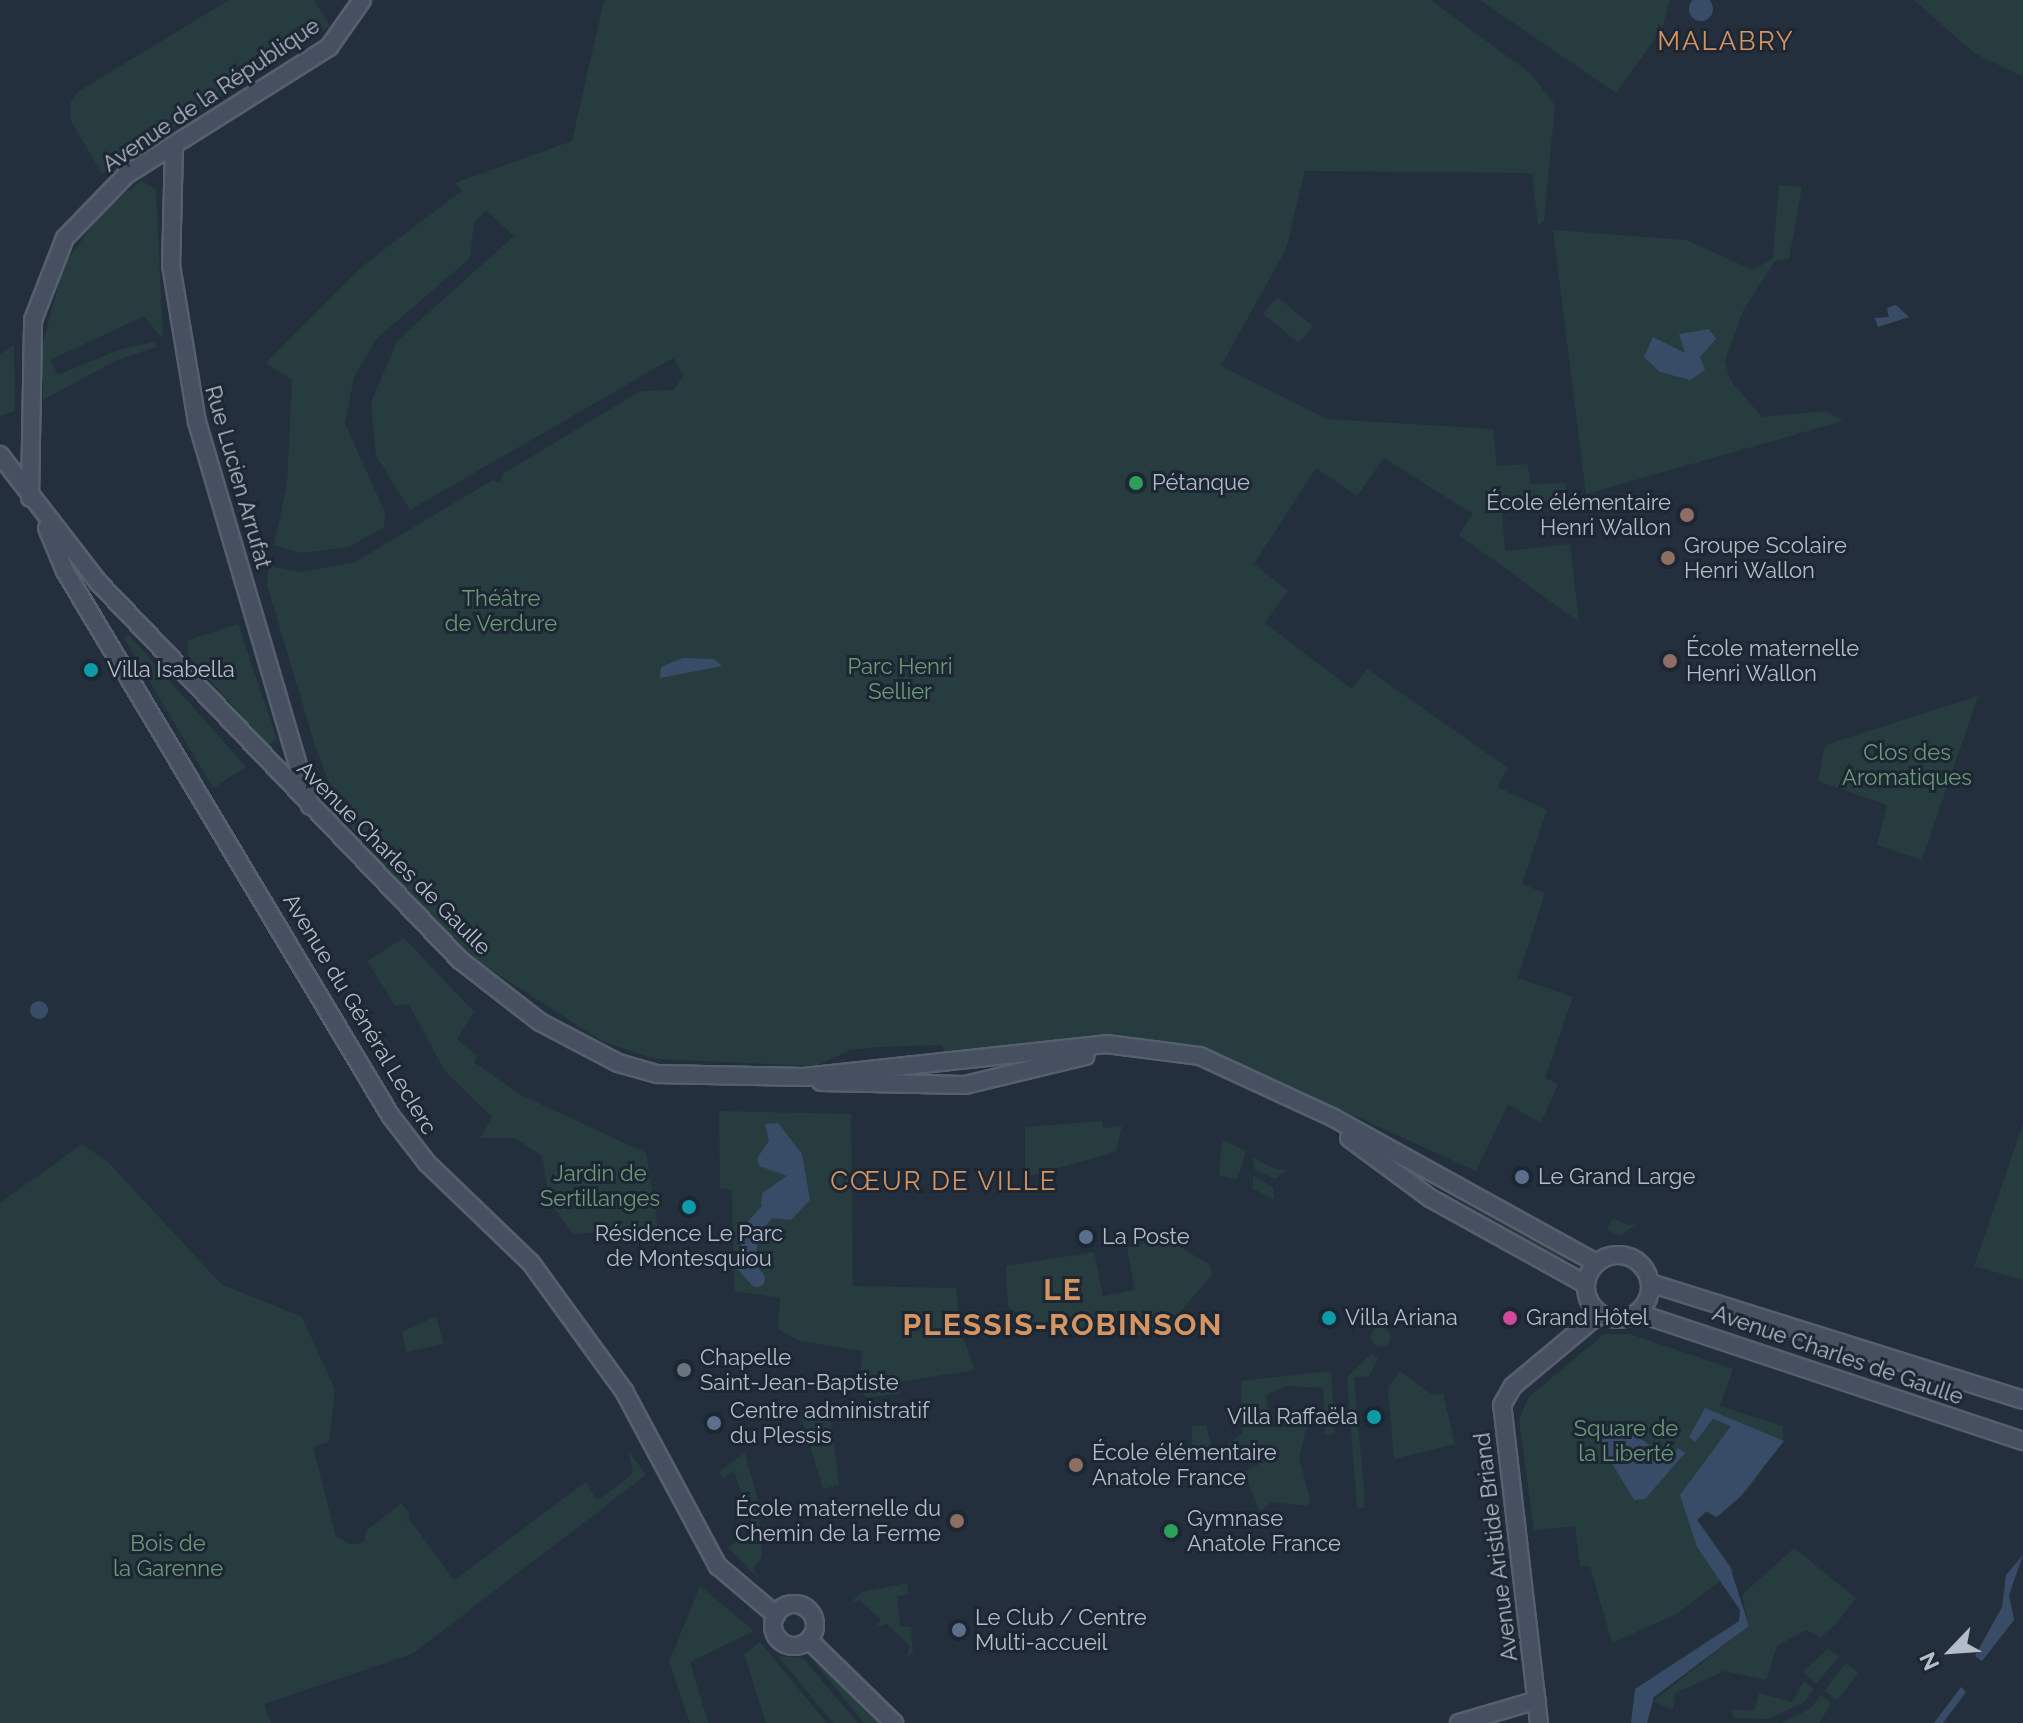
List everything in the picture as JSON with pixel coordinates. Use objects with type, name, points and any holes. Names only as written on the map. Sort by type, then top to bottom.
[{"type":"main road","name":"Avenue de la République","points":[[35,505],[28,363],[46,275],[84,213],[174,146],[329,47],[362,0]]},
{"type":"main road","name":"Rue Lucien Arrufat","points":[[174,146],[171,265],[197,422],[311,812]]},
{"type":"main road","points":[[0,455],[35,505]]},
{"type":"main road","name":"Avenue Charles de Gaulle","points":[[35,505],[311,812],[373,867],[460,960],[540,1022],[618,1063],[657,1074],[804,1077],[909,1088],[965,1085],[1144,1047]]},
{"type":"main road","name":"Avenue du Général Leclerc","points":[[35,505],[65,571],[390,1115],[551,1288],[624,1391],[718,1566],[776,1615]]},
{"type":"main road","points":[[373,867],[387,899]]},
{"type":"main road","name":"Avenue Charles de Gaulle","points":[[804,1077],[1106,1044],[1200,1056],[1299,1102],[1596,1263]]},
{"type":"main road","name":"Avenue Charles de Gaulle","points":[[1299,1102],[1430,1198],[1585,1284]]},
{"type":"main road","points":[[1614,1255],[1633,1259],[1650,1283],[1638,1313],[1619,1320],[1599,1314],[1585,1284],[1596,1263],[1614,1255]]},
{"type":"main road","name":"Avenue Charles de Gaulle","points":[[1650,1283],[2023,1400]]},
{"type":"main road","name":"Avenue Charles de Gaulle","points":[[1638,1313],[2023,1441]]},
{"type":"main road","name":"Avenue Aristide Briand","points":[[1539,1723],[1502,1405],[1513,1386],[1599,1314]]},
{"type":"main road","points":[[809,1640],[815,1622],[809,1610],[791,1604],[776,1615],[780,1640],[809,1640],[894,1723]]},
{"type":"main road","points":[[1459,1723],[1537,1700]]},
{"type":"green space","points":[[229,0],[314,0],[330,26],[102,174],[71,121],[70,103],[79,91]]},
{"type":"green space","name":"Parc Henri Sellier","points":[[604,0],[1431,0],[1531,74],[1555,105],[1544,221],[1538,226],[1532,173],[1305,171],[1286,249],[1221,366],[1327,419],[1493,429],[1497,466],[1528,464],[1530,484],[1565,483],[1566,495],[1502,512],[1505,551],[1570,544],[1579,622],[1459,535],[1473,514],[1384,458],[1357,496],[1316,468],[1254,564],[1288,591],[1265,623],[1352,689],[1367,669],[1508,768],[1497,787],[1547,810],[1522,884],[1545,893],[1518,978],[1573,997],[1545,1078],[1558,1084],[1541,1123],[1508,1104],[1476,1171],[1239,1063],[1152,1041],[946,1055],[942,1045],[879,1047],[850,1050],[816,1066],[654,1059],[602,1041],[457,948],[363,845],[338,806],[315,746],[267,585],[269,566],[302,572],[355,562],[493,480],[499,484],[503,474],[640,391],[674,390],[683,374],[673,358],[410,510],[376,456],[371,402],[397,341],[514,236],[486,210],[474,223],[470,258],[377,338],[354,377],[345,424],[385,512],[384,527],[349,547],[301,553],[274,545],[287,484],[292,380],[266,363],[364,265],[462,191],[455,183],[572,141]]},
{"type":"green space","points":[[1480,0],[1670,0],[1662,29],[1616,93]]},
{"type":"green space","points":[[1914,0],[2023,0],[2023,77],[1974,53]]},
{"type":"green space","points":[[142,181],[156,189],[163,339],[144,316],[50,360],[58,375],[121,349],[154,342],[157,347],[117,360],[43,400],[41,350],[64,264],[108,205]]},
{"type":"green space","points":[[1779,185],[1802,187],[1789,259],[1775,261],[1743,311],[1725,361],[1730,380],[1762,417],[1826,411],[1843,421],[1586,494],[1553,230],[1686,240],[1753,270],[1773,258]]},
{"type":"green space","points":[[1277,297],[1313,326],[1299,343],[1263,314]]},
{"type":"green space","points":[[14,345],[15,411],[0,416],[0,354]]},
{"type":"green space","points":[[238,624],[277,739],[268,745],[188,656],[188,640]]},
{"type":"green space","points":[[129,635],[246,767],[213,788],[124,638]]},
{"type":"green space","name":"Clos des Aromatiques","points":[[1978,696],[1922,860],[1877,845],[1887,805],[1818,781],[1825,745]]},
{"type":"green space","name":"Jardin de Sertillanges","points":[[404,938],[474,1012],[457,1039],[477,1056],[474,1062],[519,1094],[646,1153],[658,1229],[573,1234],[550,1203],[542,1156],[515,1138],[480,1138],[492,1117],[444,1070],[409,1004],[395,1006],[367,961]]},
{"type":"green space","points":[[719,1111],[851,1114],[853,1286],[956,1288],[960,1329],[975,1370],[899,1382],[900,1393],[866,1398],[859,1387],[862,1351],[797,1340],[778,1329],[780,1298],[734,1291],[732,1190],[720,1188]]},
{"type":"green space","points":[[1102,1121],[1103,1128],[1122,1126],[1116,1152],[1025,1177],[1025,1127]]},
{"type":"green space","points":[[2023,1124],[2023,1280],[1974,1266]]},
{"type":"green space","points":[[1222,1140],[1246,1151],[1237,1180],[1219,1176]]},
{"type":"green space","name":"Bois de la Garenne","points":[[82,1144],[109,1163],[221,1284],[302,1317],[335,1390],[329,1442],[313,1447],[336,1536],[351,1545],[364,1542],[366,1531],[401,1503],[410,1514],[395,1531],[408,1517],[454,1580],[586,1482],[597,1500],[608,1493],[633,1473],[628,1451],[646,1475],[412,1654],[264,1704],[271,1723],[0,1723],[0,1203]]},
{"type":"green space","points":[[1252,1157],[1275,1169],[1288,1170],[1275,1179],[1255,1170]]},
{"type":"green space","points":[[1253,1176],[1273,1187],[1274,1199],[1253,1189]]},
{"type":"green space","points":[[1433,1187],[1566,1258],[1562,1265],[1431,1190]]},
{"type":"green space","points":[[1612,1218],[1628,1225],[1637,1224],[1620,1236],[1607,1230]]},
{"type":"green space","points":[[1167,1239],[1210,1265],[1212,1275],[1160,1335],[1049,1333],[1008,1307],[1006,1266],[1094,1252],[1103,1296],[1135,1290],[1127,1247]]},
{"type":"green space","points":[[436,1316],[444,1344],[406,1352],[402,1332]]},
{"type":"green space","points":[[1381,1327],[1388,1330],[1391,1337],[1388,1344],[1381,1347],[1374,1344],[1371,1337],[1374,1330]]},
{"type":"green space","name":"Square de la Liberté","points":[[1604,1334],[1630,1334],[1733,1369],[1720,1406],[1782,1426],[1784,1437],[1749,1489],[1715,1517],[1707,1513],[1698,1520],[1734,1571],[1678,1613],[1612,1643],[1590,1566],[1580,1566],[1575,1526],[1534,1530],[1519,1420],[1528,1398]]},
{"type":"green space","points":[[1371,1354],[1378,1358],[1369,1376],[1354,1378],[1364,1491],[1364,1508],[1357,1508],[1347,1377]]},
{"type":"green space","points":[[1331,1371],[1335,1434],[1325,1435],[1323,1388],[1287,1386],[1266,1395],[1270,1426],[1307,1425],[1299,1458],[1310,1499],[1308,1506],[1272,1502],[1259,1511],[1244,1472],[1258,1465],[1251,1448],[1218,1459],[1215,1454],[1242,1433],[1241,1381]]},
{"type":"green space","points":[[1400,1371],[1433,1395],[1443,1394],[1455,1444],[1394,1459],[1388,1388]]},
{"type":"green space","points":[[799,1410],[830,1413],[839,1485],[823,1489]]},
{"type":"green space","points":[[1206,1425],[1211,1444],[1192,1462],[1192,1426]]},
{"type":"green space","points":[[745,1453],[758,1501],[762,1557],[753,1569],[760,1580],[728,1547],[751,1532],[751,1519],[734,1471],[723,1478],[719,1472]]},
{"type":"green space","points":[[1794,1548],[1856,1598],[1835,1625],[1821,1637],[1806,1630],[1777,1646],[1766,1680],[1725,1671],[1675,1693],[1673,1710],[1653,1701],[1749,1626],[1742,1595]]},
{"type":"green space","points":[[907,1583],[908,1594],[897,1596],[900,1627],[911,1627],[913,1654],[908,1656],[909,1645],[887,1624],[875,1628],[881,1620],[860,1600],[848,1605],[862,1592]]},
{"type":"green space","points":[[700,1586],[754,1631],[690,1662],[708,1723],[690,1723],[669,1662]]},
{"type":"green space","points":[[760,1642],[827,1723],[766,1723],[744,1654]]},
{"type":"green space","points":[[1828,1648],[1839,1657],[1816,1684],[1803,1672]]},
{"type":"green space","points":[[778,1656],[803,1658],[858,1723],[833,1723]]},
{"type":"green space","points":[[815,1663],[849,1686],[881,1723],[864,1723]]},
{"type":"green space","points":[[1846,1663],[1859,1673],[1837,1700],[1824,1691]]},
{"type":"green space","points":[[1804,1681],[1814,1689],[1804,1702],[1768,1719],[1734,1718],[1732,1709],[1754,1711],[1759,1693],[1792,1702]]},
{"type":"green space","points":[[1821,1695],[1831,1702],[1820,1723],[1781,1723],[1810,1709]]},
{"type":"water","points":[[1701,-3],[1710,0],[1713,9],[1710,18],[1701,21],[1692,18],[1689,9],[1692,0]]},
{"type":"water","points":[[1896,305],[1909,317],[1878,327],[1875,318],[1889,317],[1887,308]]},
{"type":"water","points":[[1709,329],[1716,339],[1700,357],[1705,370],[1690,380],[1660,372],[1644,357],[1653,337],[1685,353],[1679,334]]},
{"type":"water","points":[[683,658],[714,659],[722,666],[660,678],[661,667]]},
{"type":"water","points":[[39,1001],[48,1010],[39,1019],[30,1010]]},
{"type":"water","points":[[778,1123],[802,1154],[810,1200],[791,1220],[772,1218],[761,1204],[762,1193],[787,1176],[759,1166],[757,1158],[769,1141],[765,1124]]},
{"type":"water","points":[[1705,1408],[1784,1441],[1740,1497],[1717,1517],[1706,1511],[1697,1520],[1730,1567],[1749,1626],[1654,1697],[1647,1723],[1631,1723],[1635,1689],[1739,1621],[1740,1610],[1697,1547],[1680,1495],[1731,1426],[1713,1419],[1695,1442],[1689,1437]]},
{"type":"water","points":[[1620,1422],[1668,1460],[1678,1448],[1685,1453],[1645,1499],[1634,1500],[1601,1445],[1604,1428]]},
{"type":"water","points":[[2023,1555],[2009,1595],[2014,1620],[1982,1661],[1975,1656],[2002,1607],[2006,1575]]},
{"type":"water","points":[[1961,1687],[1966,1692],[1943,1723],[1934,1723]]},
{"type":"waterway","points":[[757,1279],[745,1265],[753,1228],[767,1212]]},
{"type":"place","name":"Pétanque","points":[[1136,483]]},
{"type":"place","name":"École élémentaire Henri Wallon","points":[[1687,515]]},
{"type":"place","name":"Groupe Scolaire Henri Wallon","points":[[1668,558]]},
{"type":"place","name":"École maternelle Henri Wallon","points":[[1670,661]]},
{"type":"place","name":"Villa Isabella","points":[[91,670]]},
{"type":"place","name":"Le Grand Large","points":[[1522,1177]]},
{"type":"place","name":"Résidence Le Parc de Montesquiou","points":[[689,1207]]},
{"type":"place","name":"La Poste","points":[[1086,1237]]},
{"type":"place","name":"Villa Ariana","points":[[1329,1318]]},
{"type":"place","name":"Grand Hôtel","points":[[1510,1318]]},
{"type":"place","name":"Chapelle Saint-Jean-Baptiste","points":[[684,1370]]},
{"type":"place","name":"Villa Raffaëla","points":[[1374,1417]]},
{"type":"place","name":"Centre administratif du Plessis","points":[[714,1423]]},
{"type":"place","name":"École élémentaire Anatole France","points":[[1076,1465]]},
{"type":"place","name":"École maternelle du Chemin de la Ferme","points":[[957,1521]]},
{"type":"place","name":"Gymnase Anatole France","points":[[1171,1531]]},
{"type":"place","name":"Le Club / Centre Multi-accueil","points":[[959,1630]]},
{"type":"district","name":"MALABRY","points":[[1726,42]]},
{"type":"district","name":"CŒUR DE VILLE","points":[[944,1182]]},
{"type":"district","name":"LE PLESSIS-ROBINSON","points":[[1063,1307]]},
{"type":"park label","name":"Théâtre de Verdure","points":[[501,610]]}]
